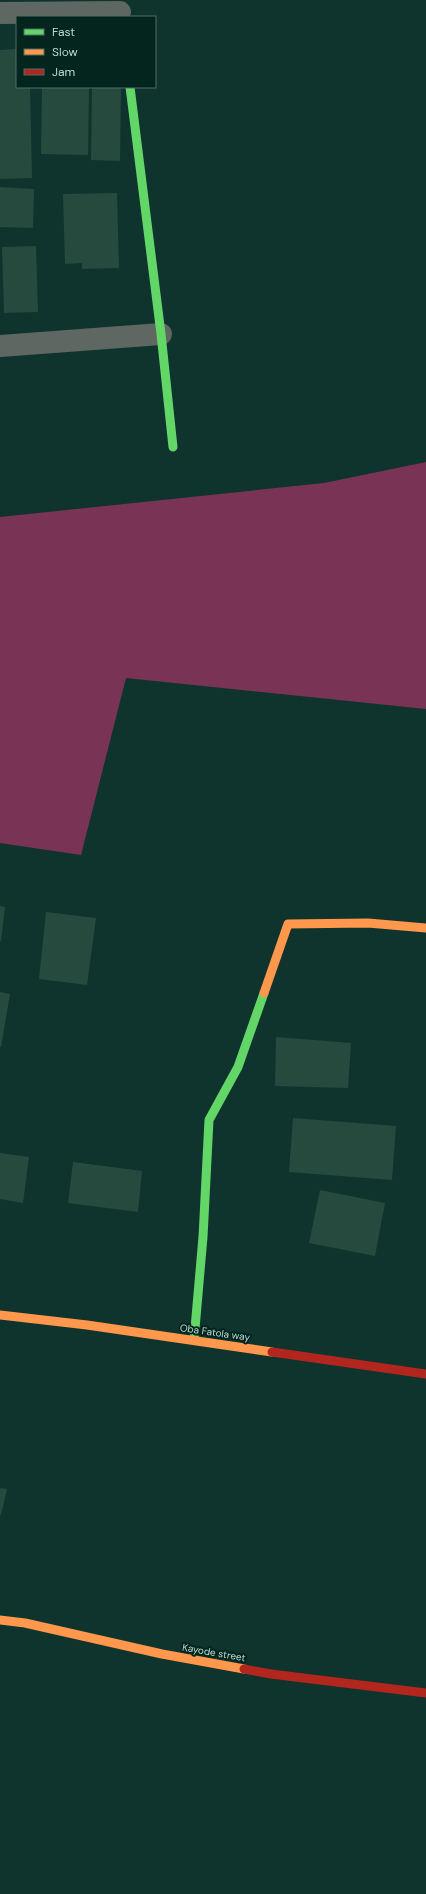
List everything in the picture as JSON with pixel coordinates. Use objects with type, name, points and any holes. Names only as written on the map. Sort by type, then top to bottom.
[{"type":"street","points":[[0,13],[120,10]]},
{"type":"street","points":[[130,88],[162,334],[173,447]]},
{"type":"street","points":[[0,346],[162,334]]},
{"type":"street","points":[[194,1340],[203,1237],[209,1120],[238,1067],[288,924],[368,924],[426,928]]},
{"type":"street","name":"Oba Fatola way","points":[[0,1315],[194,1340],[426,1374]]},
{"type":"street","name":"Kayode street","points":[[0,1620],[25,1624],[162,1654],[271,1674],[426,1693]]},
{"type":"shaded area","points":[[426,462],[426,709],[126,678],[81,855],[0,843],[0,517],[324,483]]},
{"type":"building","points":[[16,49],[16,88],[30,88],[32,178],[0,179],[0,50]]},
{"type":"building","points":[[42,88],[89,88],[88,155],[41,154]]},
{"type":"building","points":[[92,88],[121,88],[120,161],[91,160]]},
{"type":"building","points":[[0,187],[34,189],[33,228],[0,227]]},
{"type":"building","points":[[117,193],[119,268],[82,269],[82,263],[65,264],[63,194]]},
{"type":"building","points":[[36,246],[38,312],[4,313],[2,247]]},
{"type":"building","points":[[0,906],[5,907],[1,941],[0,941]]},
{"type":"building","points":[[46,912],[96,918],[87,985],[39,979]]},
{"type":"building","points":[[0,992],[10,994],[1,1047],[0,1047]]},
{"type":"building","points":[[276,1037],[351,1043],[348,1088],[275,1086]]},
{"type":"building","points":[[293,1118],[396,1126],[392,1180],[289,1172]]},
{"type":"building","points":[[0,1153],[29,1157],[23,1203],[0,1199]]},
{"type":"building","points":[[73,1162],[142,1171],[138,1212],[68,1203]]},
{"type":"building","points":[[320,1190],[385,1203],[375,1256],[309,1243]]},
{"type":"building","points":[[0,1488],[7,1489],[1,1515],[0,1515]]},
{"type":"traffic: fast","points":[[130,88],[161,334],[173,447]]},
{"type":"traffic: fast","points":[[194,1340],[203,1237],[209,1120],[238,1067],[264,993]]},
{"type":"traffic: slow","points":[[264,993],[288,924],[368,923],[426,928]]},
{"type":"traffic: slow","points":[[0,1315],[87,1325],[272,1352]]},
{"type":"traffic: slow","points":[[0,1620],[25,1623],[162,1654],[244,1669]]},
{"type":"traffic: jam","points":[[272,1352],[426,1374]]},
{"type":"traffic: jam","points":[[244,1669],[271,1674],[426,1693]]}]
